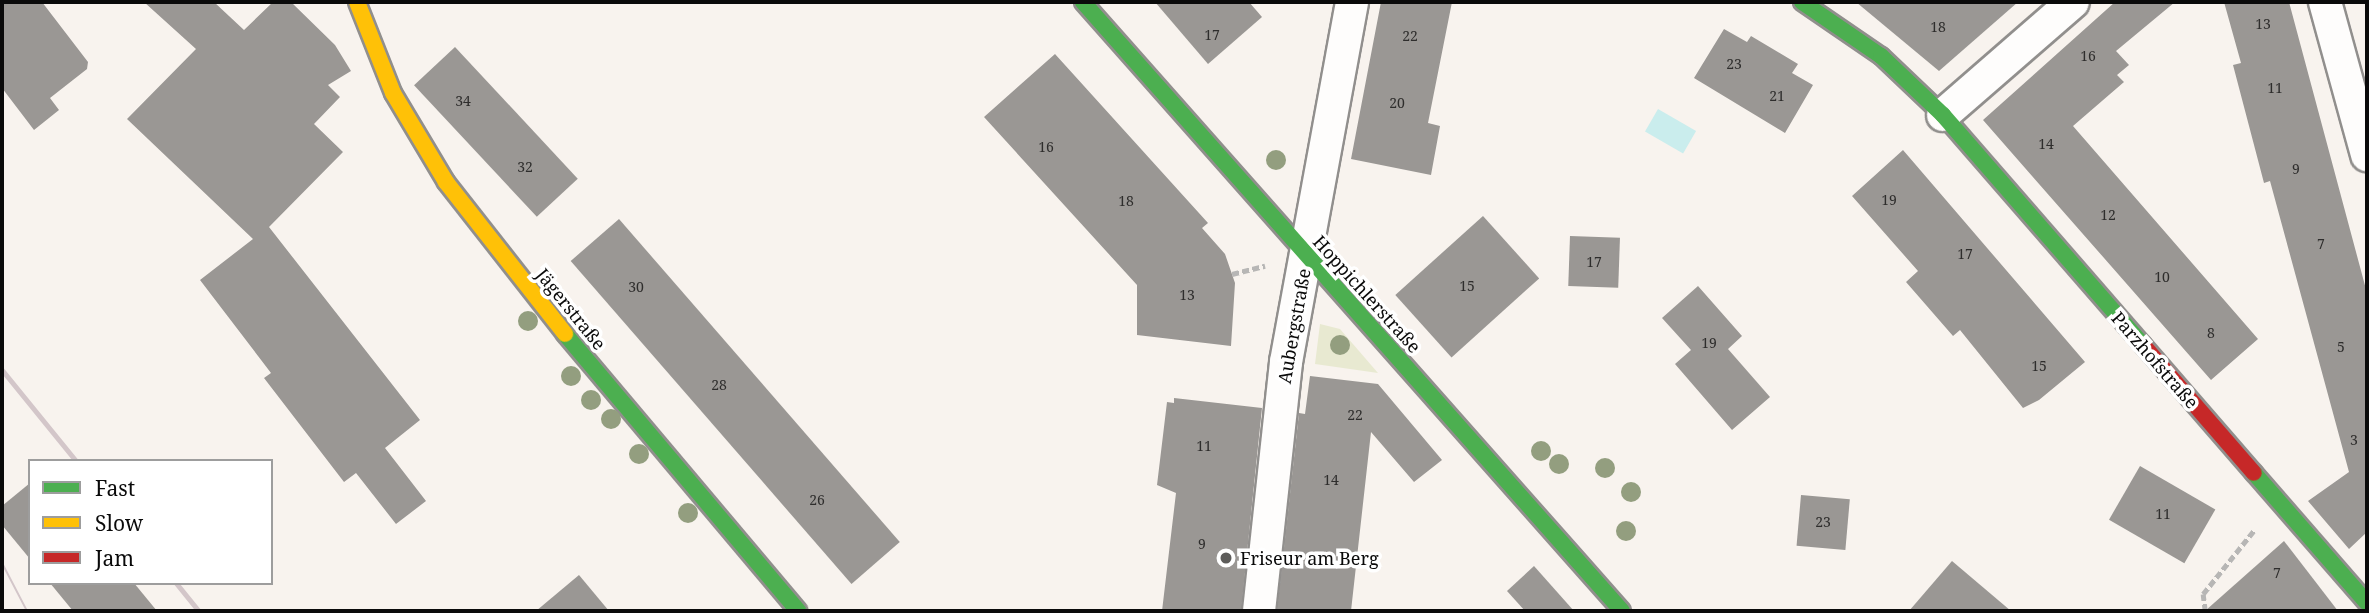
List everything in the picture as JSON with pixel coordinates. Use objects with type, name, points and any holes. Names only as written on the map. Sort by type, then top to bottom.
[{"type":"street","name":"Jägerstraße","points":[[357,2],[393,93],[446,181],[563,331],[798,611]]},
{"type":"street","name":"Hoppichlerstraße","points":[[1083,2],[1622,611]]},
{"type":"street","name":"Aubergstraße","points":[[1259,611],[1282,390],[1352,2]]},
{"type":"street","name":"Parzhofstraße","points":[[1802,2],[1881,56],[1943,116],[2367,603]]},
{"type":"street","points":[[1943,116],[2073,2]]},
{"type":"street","points":[[2325,2],[2367,155]]},
{"type":"path","points":[[1232,274],[1265,266]]},
{"type":"path","points":[[2205,611],[2203,594],[2264,517]]},
{"type":"green space","points":[[1320,324],[1340,329],[1378,373],[1315,364]]},
{"type":"water","points":[[1658,109],[1696,131],[1683,154],[1645,132]]},
{"type":"building","points":[[2,2],[42,2],[88,62],[87,69],[50,98],[59,110],[34,130],[2,88]]},
{"type":"building","points":[[144,2],[214,2],[244,30],[273,2],[291,2],[335,45],[351,71],[328,85],[340,97],[314,124],[343,152],[269,227],[420,420],[385,448],[426,501],[396,524],[356,473],[344,482],[264,378],[271,373],[200,280],[253,239],[127,119],[196,49]]},
{"type":"building","points":[[1155,2],[1249,2],[1262,17],[1208,64]]},
{"type":"building","points":[[1381,2],[1452,2],[1428,123],[1440,126],[1431,175],[1351,159]]},
{"type":"building","points":[[1856,2],[2018,2],[1939,71]]},
{"type":"building","points":[[2115,2],[2175,2],[2116,51],[2129,65],[2117,75],[2124,82],[2073,126],[2258,339],[2211,380],[1983,120]]},
{"type":"building","points":[[2224,2],[2289,2],[2367,293],[2367,532],[2349,549],[2308,501],[2349,472],[2270,181],[2264,183],[2233,65],[2241,63]]},
{"type":"building","points":[[1724,29],[1747,42],[1751,36],[1798,64],[1792,73],[1813,85],[1785,133],[1694,78]]},
{"type":"building","points":[[455,47],[578,179],[537,217],[414,85]]},
{"type":"building","points":[[1055,54],[1208,223],[1202,228],[1225,254],[1235,283],[1231,346],[1137,335],[1137,285],[984,117]]},
{"type":"building","points":[[1903,150],[2085,362],[2039,400],[2023,408],[1960,330],[1953,336],[1906,282],[1918,271],[1852,196]]},
{"type":"building","points":[[1483,216],[1539,278],[1452,357],[1395,295]]},
{"type":"building","points":[[619,219],[900,542],[851,584],[571,261]]},
{"type":"building","points":[[1570,236],[1620,238],[1618,288],[1568,286]]},
{"type":"building","points":[[1698,286],[1742,336],[1728,349],[1770,397],[1732,430],[1675,364],[1691,350],[1662,318]]},
{"type":"building","points":[[1310,376],[1378,384],[1442,460],[1414,482],[1371,432],[1351,611],[1277,611],[1299,413],[1305,414]]},
{"type":"building","points":[[1174,398],[1262,408],[1241,611],[1162,611],[1176,493],[1157,485],[1167,402],[1174,403]]},
{"type":"building","points":[[2140,466],[2215,510],[2184,563],[2109,520]]},
{"type":"building","points":[[28,485],[28,557],[2,525],[2,506]]},
{"type":"building","points":[[1801,495],[1850,499],[1845,550],[1797,546]]},
{"type":"building","points":[[2284,541],[2338,611],[2205,611]]},
{"type":"building","points":[[1952,561],[2011,611],[1909,611]]},
{"type":"building","points":[[1534,566],[1574,611],[1525,611],[1507,591]]},
{"type":"building","points":[[579,575],[609,611],[536,611]]},
{"type":"building","points":[[52,585],[136,585],[157,611],[73,611]]},
{"type":"tram line","points":[[2,563],[27,611]]},
{"type":"railway","points":[[2,370],[74,459]]},
{"type":"railway","points":[[178,585],[199,611]]},
{"type":"traffic: fast","points":[[1083,2],[1622,611]]},
{"type":"traffic: fast","points":[[1802,2],[1881,56],[1943,115],[2143,345]]},
{"type":"traffic: fast","points":[[565,334],[798,611]]},
{"type":"traffic: fast","points":[[2254,473],[2367,603]]},
{"type":"traffic: slow","points":[[357,2],[393,93],[446,182],[565,334]]},
{"type":"traffic: jam","points":[[2143,345],[2254,473]]},
{"type":"place","name":"Friseur am Berg","points":[[1226,558]]}]
